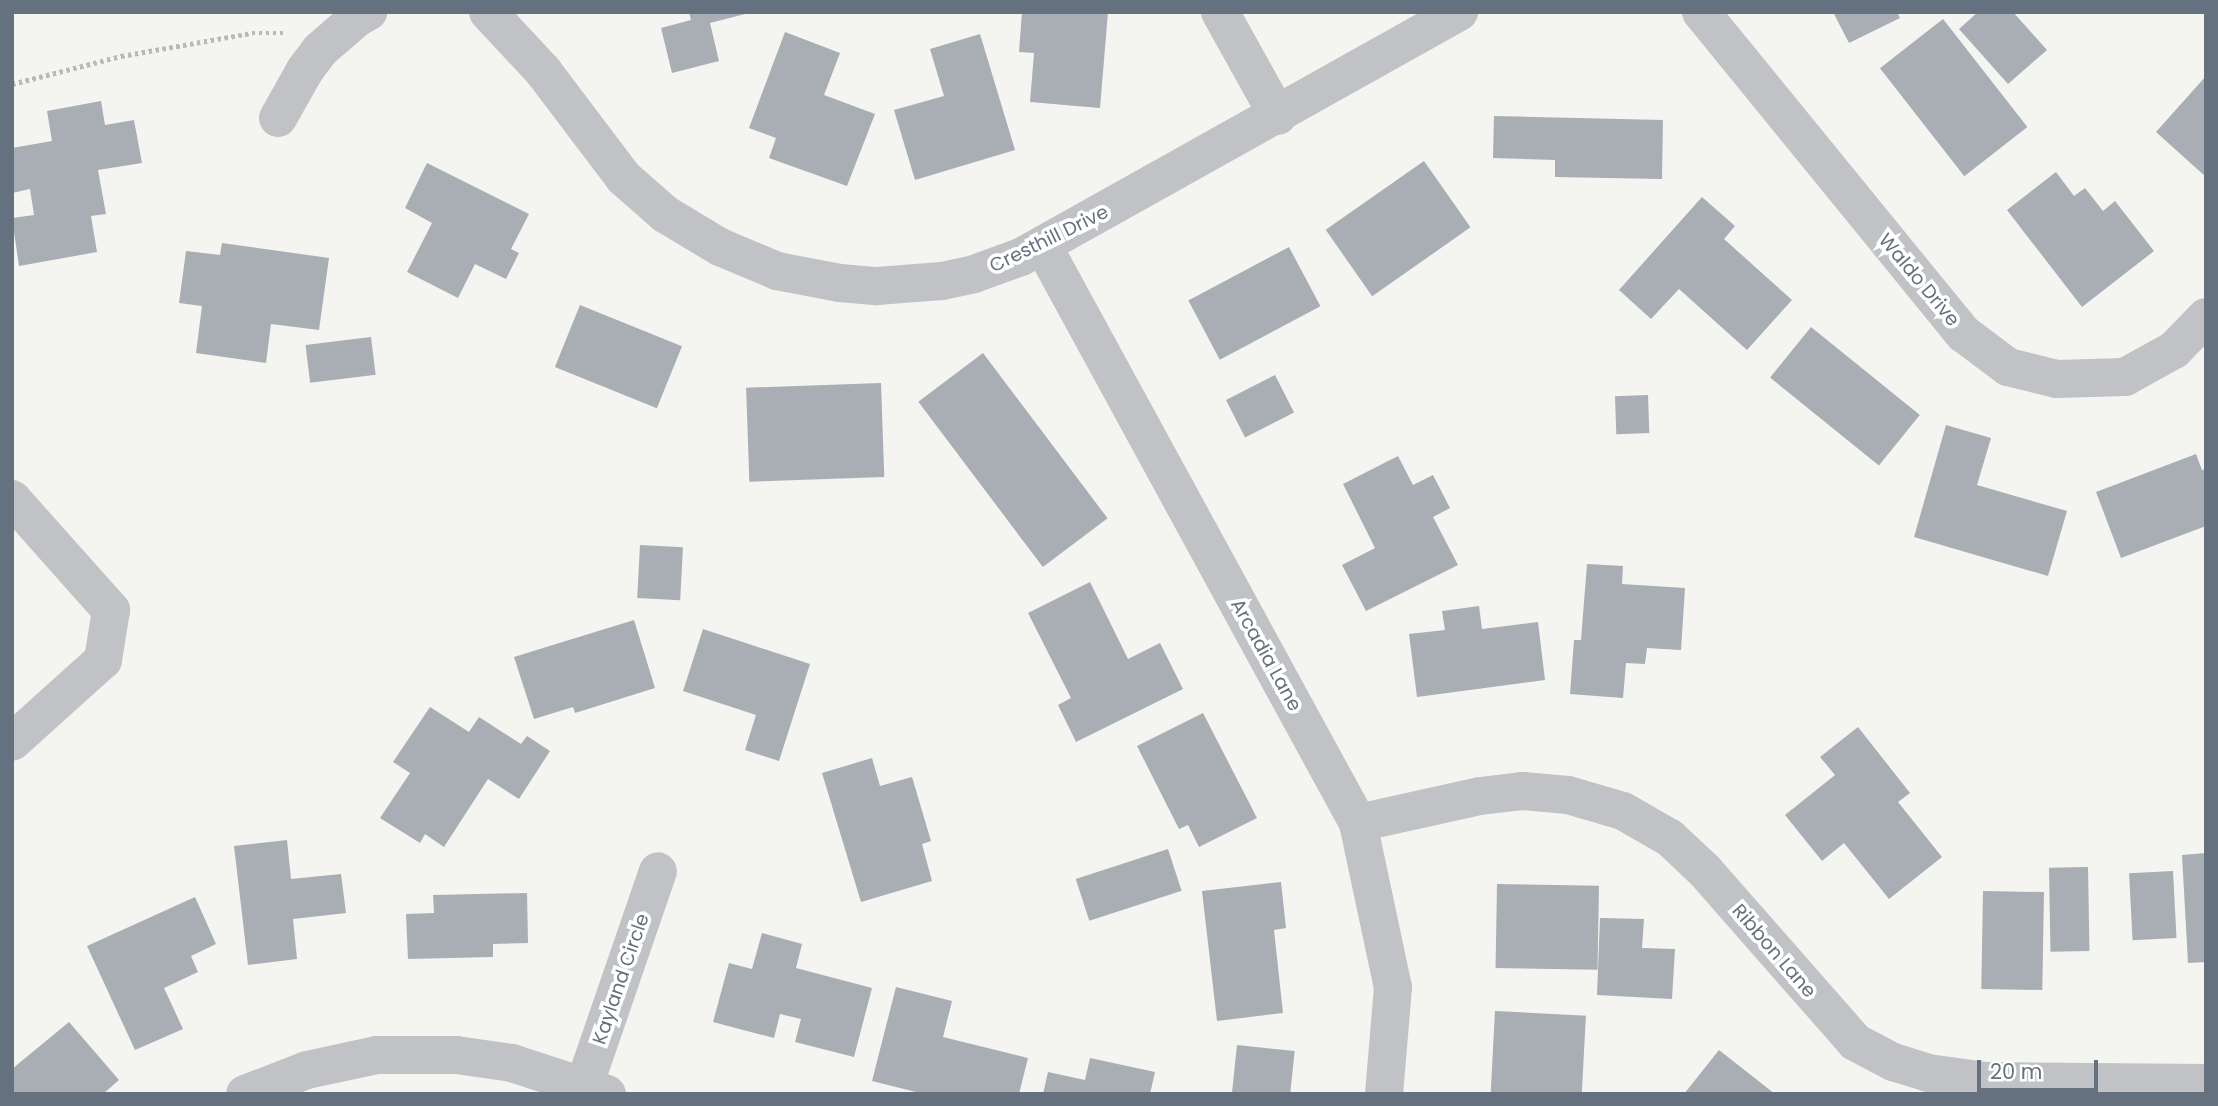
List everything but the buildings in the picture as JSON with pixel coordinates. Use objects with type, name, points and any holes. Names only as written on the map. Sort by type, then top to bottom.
[{"type":"street","name":"Cresthill Drive","points":[[488,12],[543,71],[624,178],[665,214],[749,261],[778,271],[818,280],[910,286],[974,274],[1043,246],[1459,12]]},
{"type":"street","points":[[1220,12],[1278,116]]},
{"type":"street","name":"Waldo Drive","points":[[1701,12],[1964,334],[2008,367],[2057,379],[2125,377],[2174,350],[2206,317]]},
{"type":"street","points":[[278,118],[305,70],[353,22]]},
{"type":"street","name":"Arcadia Lane","points":[[1043,246],[1358,823],[1393,987],[1384,1094]]},
{"type":"street","points":[[12,499],[111,610],[103,660],[12,742]]},
{"type":"street","name":"Ribbon Lane","points":[[1358,823],[1480,796],[1522,791],[1568,795],[1623,811],[1670,838],[1705,871],[1855,1042],[1893,1062],[1928,1073],[1986,1081],[2206,1083]]},
{"type":"street","name":"Kayland Circle","points":[[595,1090],[658,871]]},
{"type":"street","points":[[245,1094],[307,1070],[377,1055],[456,1055],[512,1063],[595,1090]]},
{"type":"path","points":[[12,83],[121,56],[252,33],[353,22]]}]
